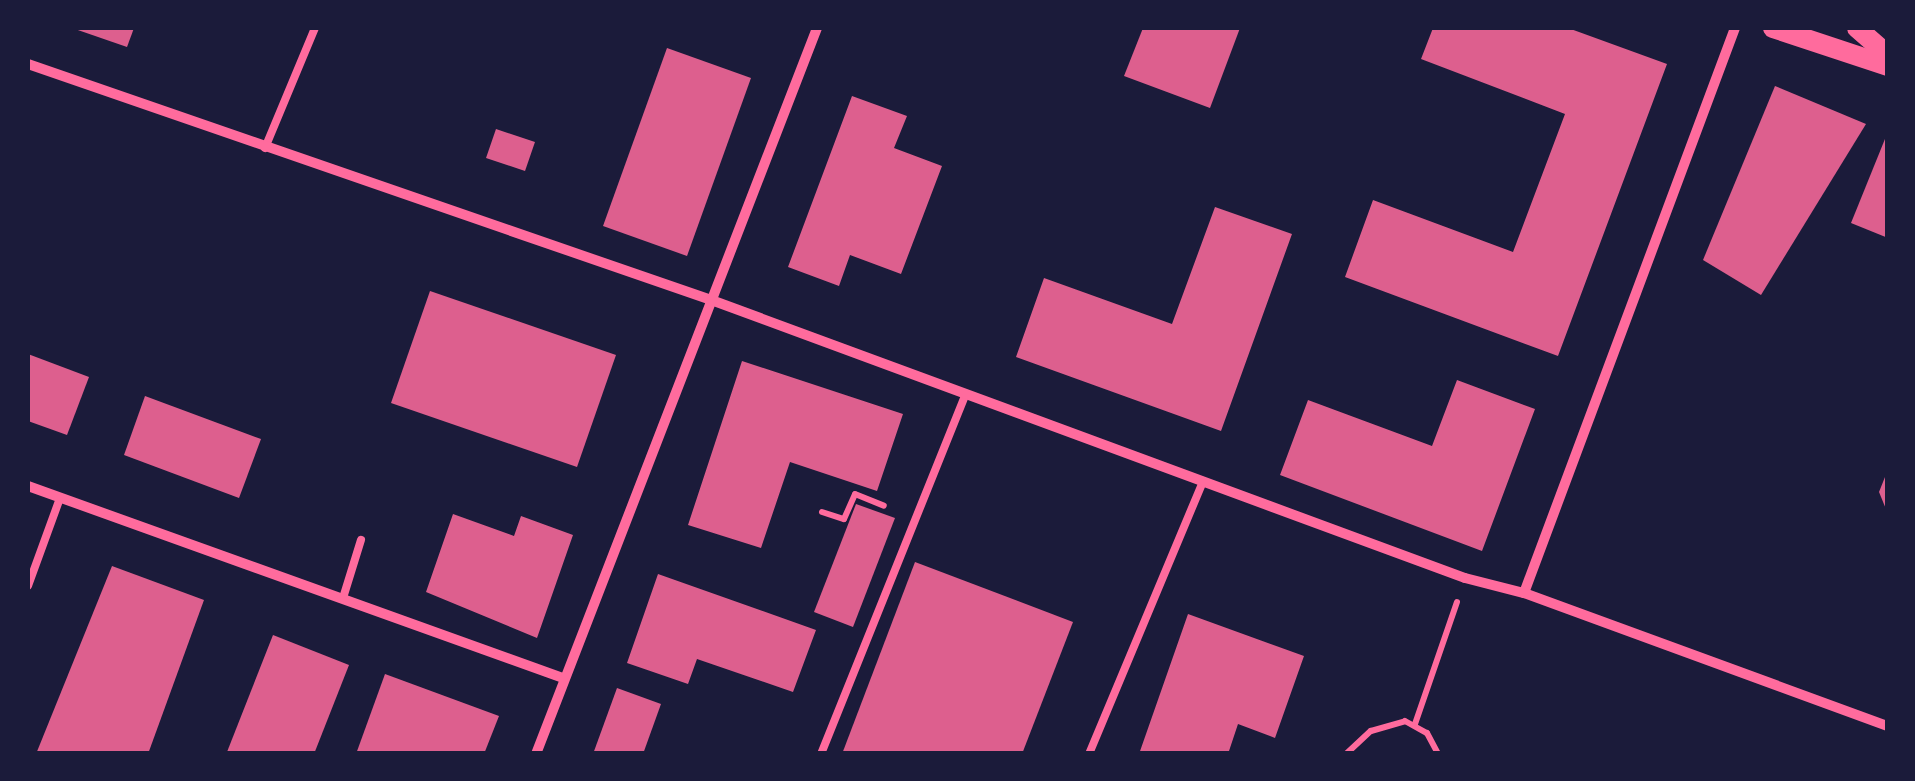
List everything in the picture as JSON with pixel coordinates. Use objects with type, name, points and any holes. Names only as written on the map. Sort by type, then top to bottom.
[{"type":"main road","points":[[1773,28],[1888,66]]},
{"type":"main road","points":[[1857,28],[1888,55]]},
{"type":"street","points":[[536,754],[714,301],[816,28]]},
{"type":"street","points":[[1524,593],[1734,28]]},
{"type":"street","points":[[28,64],[714,301],[1465,578],[1524,593],[1888,726]]},
{"type":"street","points":[[28,486],[564,678]]},
{"type":"lane","points":[[265,148],[314,28]]},
{"type":"lane","points":[[822,754],[966,394]]},
{"type":"lane","points":[[1088,754],[1203,481]]},
{"type":"lane","points":[[28,586],[60,498]]},
{"type":"lane","points":[[343,598],[361,540]]},
{"type":"path","points":[[822,512],[844,519],[855,494],[884,506]]},
{"type":"path","points":[[1415,724],[1465,578]]},
{"type":"path","points":[[1346,754],[1382,724],[1415,724]]},
{"type":"path","points":[[1415,724],[1438,754]]},
{"type":"building","points":[[72,28],[134,28],[127,47]]},
{"type":"building","points":[[1143,28],[1240,28],[1210,108],[1124,76]]},
{"type":"building","points":[[1433,28],[1568,28],[1667,64],[1558,356],[1345,277],[1373,200],[1513,252],[1565,114],[1421,59]]},
{"type":"building","points":[[667,48],[751,78],[687,256],[603,226]]},
{"type":"building","points":[[1775,86],[1866,124],[1761,295],[1703,260]]},
{"type":"building","points":[[852,96],[907,116],[894,148],[942,166],[901,274],[850,255],[839,286],[788,267]]},
{"type":"building","points":[[496,129],[535,142],[525,171],[486,158]]},
{"type":"building","points":[[1888,134],[1888,238],[1851,223]]},
{"type":"building","points":[[1215,207],[1292,234],[1221,431],[1016,357],[1044,278],[1172,324]]},
{"type":"building","points":[[430,291],[616,355],[577,467],[391,403]]},
{"type":"building","points":[[28,354],[89,377],[67,435],[28,421]]},
{"type":"building","points":[[742,361],[903,414],[877,491],[790,462],[761,548],[688,525]]},
{"type":"building","points":[[1457,380],[1535,409],[1482,551],[1280,475],[1308,400],[1432,446]]},
{"type":"building","points":[[145,396],[261,439],[239,498],[124,455]]},
{"type":"building","points":[[1888,472],[1888,514],[1879,492]]},
{"type":"building","points":[[856,504],[895,518],[853,627],[814,612]]},
{"type":"building","points":[[453,514],[514,536],[521,516],[573,535],[537,638],[426,592]]},
{"type":"building","points":[[915,562],[1073,622],[1022,754],[842,754]]},
{"type":"building","points":[[112,566],[204,600],[148,754],[36,754]]},
{"type":"building","points":[[658,574],[816,630],[793,692],[697,659],[688,684],[627,663]]},
{"type":"building","points":[[1188,614],[1304,656],[1275,738],[1238,724],[1228,754],[1139,754]]},
{"type":"building","points":[[273,635],[349,665],[314,754],[231,754],[227,752]]},
{"type":"building","points":[[385,674],[499,716],[484,754],[356,754]]},
{"type":"building","points":[[617,688],[661,704],[643,754],[593,754]]}]
